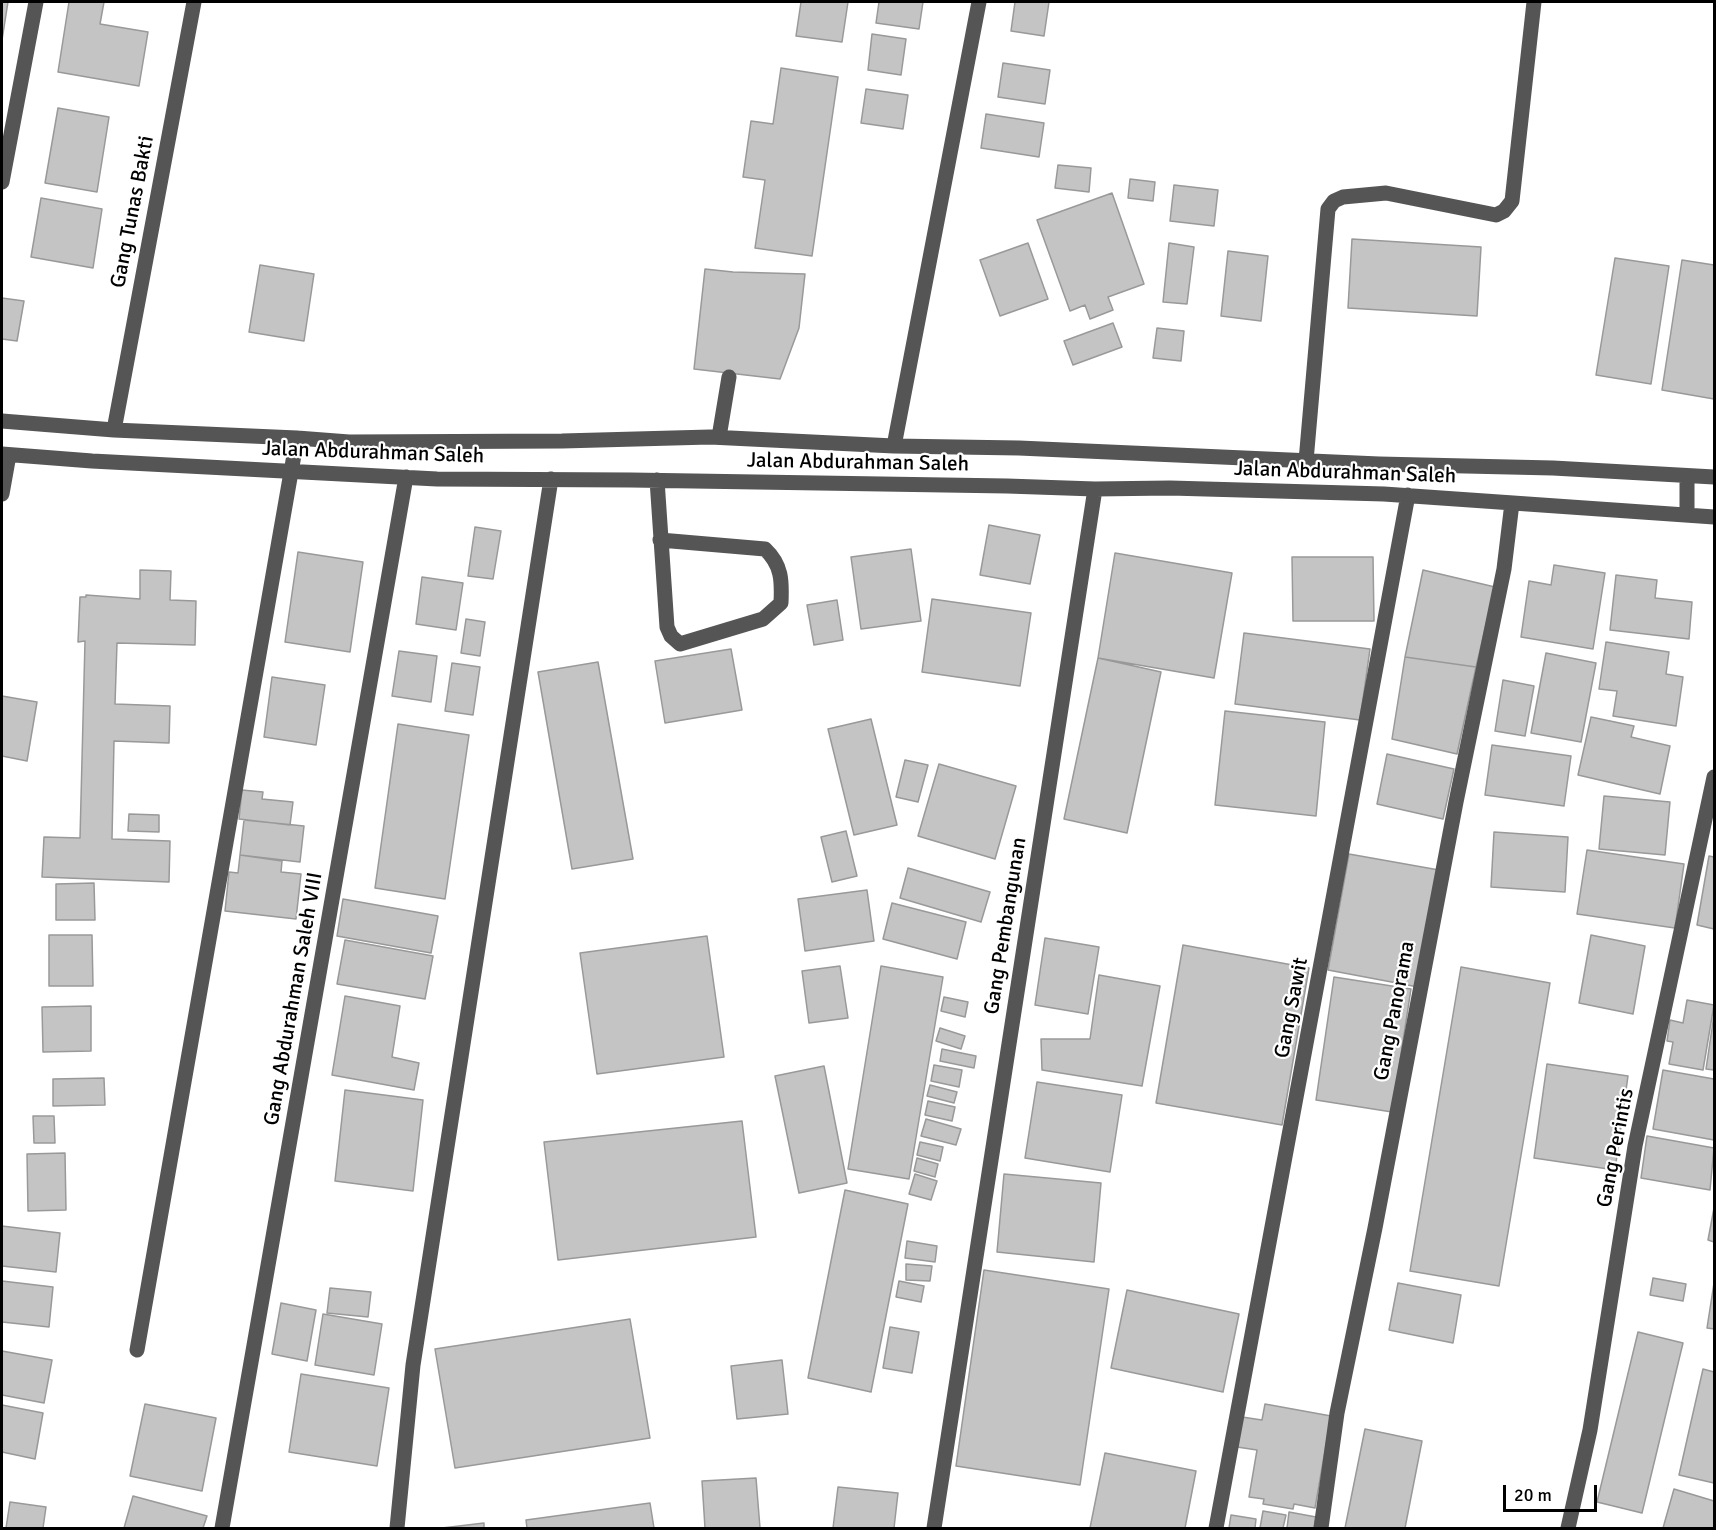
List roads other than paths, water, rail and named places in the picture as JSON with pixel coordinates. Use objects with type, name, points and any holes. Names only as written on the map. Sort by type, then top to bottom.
[{"type":"street","points":[[2,182],[36,2]]},
{"type":"street","name":"Gang Tunas Bakti","points":[[114,430],[194,2]]},
{"type":"street","points":[[894,446],[979,2]]},
{"type":"street","points":[[1306,461],[1328,209],[1334,201],[1343,197],[1386,193],[1496,215],[1504,211],[1512,201],[1534,2]]},
{"type":"street","points":[[719,437],[729,377]]},
{"type":"street","name":"Jalan Abdurahman Saleh","points":[[2,421],[114,430],[349,442],[562,441],[719,437],[894,446],[1020,448],[1306,461],[1553,468],[1714,477]]},
{"type":"street","points":[[137,1350],[297,438]]},
{"type":"street","points":[[2,494],[5,454]]},
{"type":"street","name":"Jalan Abdurahman Saleh","points":[[5,454],[92,461],[406,477],[1095,489],[1170,488],[1408,495],[1714,517]]},
{"type":"street","points":[[1687,476],[1687,514]]},
{"type":"street","name":"Gang Abdurahman Saleh VIII","points":[[222,1528],[406,477]]},
{"type":"street","points":[[397,1528],[413,1365],[551,479]]},
{"type":"street","points":[[657,480],[660,540],[666,627],[671,636],[680,644],[763,619],[781,603],[782,576],[774,557],[765,549],[660,540]]},
{"type":"street","name":"Gang Pembangunan","points":[[934,1528],[1095,489]]},
{"type":"street","name":"Gang Sawit","points":[[1216,1528],[1408,495]]},
{"type":"street","name":"Gang Panorama","points":[[1321,1528],[1337,1413],[1375,1228],[1456,802],[1504,569],[1512,503]]},
{"type":"street","name":"Gang Perintis","points":[[1568,1528],[1590,1430],[1635,1146],[1714,777]]}]
